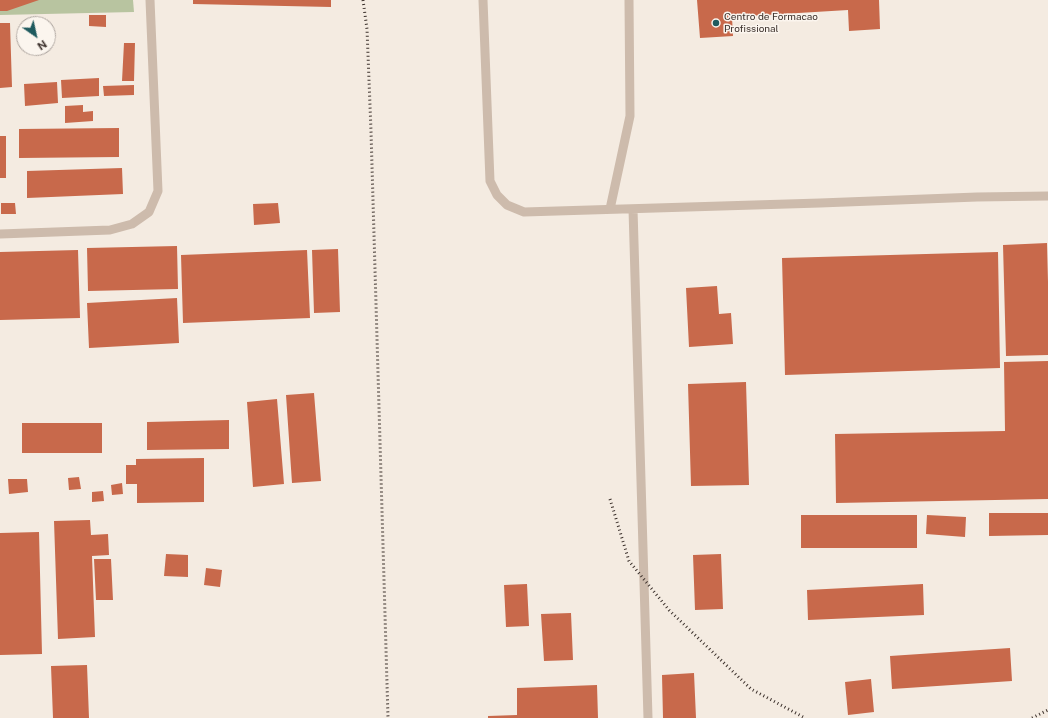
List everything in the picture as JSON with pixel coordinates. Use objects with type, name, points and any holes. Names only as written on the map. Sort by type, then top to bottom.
[{"type":"lane","points":[[0,234],[110,230],[132,224],[149,212],[158,191],[150,0]]},
{"type":"lane","points":[[483,0],[490,181],[498,195],[507,205],[524,212],[1048,196]]},
{"type":"lane","points":[[610,209],[630,116],[629,0]]},
{"type":"lane","points":[[633,208],[648,718]]},
{"type":"green space","points":[[0,0],[133,0],[134,12],[0,15]]},
{"type":"building","points":[[0,0],[39,0],[7,11],[0,11]]},
{"type":"building","points":[[193,0],[331,0],[331,7],[193,4]]},
{"type":"building","name":"Centro de Formacao Profissional","points":[[697,0],[879,0],[880,29],[849,31],[848,10],[732,17],[733,36],[700,38]]},
{"type":"building","points":[[89,15],[106,15],[106,27],[89,26]]},
{"type":"building","points":[[0,23],[10,23],[12,87],[0,88]]},
{"type":"building","points":[[124,43],[135,43],[134,81],[122,81]]},
{"type":"building","points":[[99,78],[99,96],[62,98],[61,80]]},
{"type":"building","points":[[57,82],[58,103],[25,106],[24,84]]},
{"type":"building","points":[[134,85],[134,95],[104,96],[103,86]]},
{"type":"building","points":[[83,105],[83,112],[93,111],[93,121],[65,123],[65,106]]},
{"type":"building","points":[[119,128],[119,157],[19,158],[19,129]]},
{"type":"building","points":[[0,136],[6,136],[6,178],[0,178]]},
{"type":"building","points":[[122,168],[123,194],[27,198],[27,171]]},
{"type":"building","points":[[1,203],[15,203],[16,214],[1,214]]},
{"type":"building","points":[[278,203],[280,223],[254,225],[253,204]]},
{"type":"building","points":[[1047,243],[1048,355],[1006,356],[1003,245]]},
{"type":"building","points":[[177,246],[178,289],[88,291],[87,248]]},
{"type":"building","points":[[338,249],[340,312],[314,313],[312,250]]},
{"type":"building","points":[[78,250],[80,318],[0,320],[0,252]]},
{"type":"building","points":[[307,250],[310,318],[183,323],[181,255]]},
{"type":"building","points":[[998,252],[1000,368],[785,375],[782,258]]},
{"type":"building","points":[[717,286],[719,314],[731,313],[733,344],[689,347],[686,288]]},
{"type":"building","points":[[177,298],[179,343],[89,348],[87,303]]},
{"type":"building","points":[[1048,361],[1048,499],[836,503],[835,434],[1005,431],[1004,362]]},
{"type":"building","points":[[746,382],[749,485],[691,486],[688,384]]},
{"type":"building","points":[[314,393],[321,481],[292,483],[286,395]]},
{"type":"building","points":[[277,399],[284,484],[253,487],[247,402]]},
{"type":"building","points":[[229,420],[229,449],[147,450],[147,422]]},
{"type":"building","points":[[22,423],[102,423],[102,453],[22,453]]},
{"type":"building","points":[[204,458],[204,502],[137,503],[137,484],[126,484],[126,465],[136,465],[136,459]]},
{"type":"building","points":[[79,477],[81,489],[69,490],[68,478]]},
{"type":"building","points":[[8,479],[27,479],[28,492],[9,494]]},
{"type":"building","points":[[122,483],[123,494],[112,495],[111,485]]},
{"type":"building","points":[[103,491],[104,501],[92,502],[92,492]]},
{"type":"building","points":[[989,513],[1048,513],[1048,535],[989,536]]},
{"type":"building","points":[[801,515],[917,515],[917,548],[801,548]]},
{"type":"building","points":[[927,515],[966,517],[965,537],[926,534]]},
{"type":"building","points":[[90,520],[91,535],[108,534],[109,555],[92,556],[95,637],[58,639],[54,521]]},
{"type":"building","points":[[39,532],[42,654],[0,655],[0,533]]},
{"type":"building","points":[[166,554],[188,555],[188,577],[164,576]]},
{"type":"building","points":[[721,554],[723,609],[695,610],[693,555]]},
{"type":"building","points":[[94,559],[111,559],[113,600],[96,600]]},
{"type":"building","points":[[206,568],[222,570],[220,587],[204,585]]},
{"type":"building","points":[[527,584],[529,626],[506,627],[504,585]]},
{"type":"building","points":[[923,584],[924,615],[808,620],[807,590]]},
{"type":"building","points":[[571,613],[573,660],[544,661],[541,614]]},
{"type":"building","points":[[1010,648],[1012,681],[892,689],[890,656]]},
{"type":"building","points":[[87,665],[89,718],[53,718],[51,666]]},
{"type":"building","points":[[694,673],[696,718],[663,718],[662,675]]},
{"type":"building","points":[[871,679],[874,712],[848,715],[845,682]]},
{"type":"building","points":[[597,685],[598,718],[488,718],[488,716],[517,715],[517,688]]},
{"type":"railway","points":[[363,0],[367,29],[371,131],[388,718]]},
{"type":"railway","points":[[610,499],[629,561],[669,610],[751,689],[805,718]]},
{"type":"railway","points":[[1032,718],[1048,710]]},
{"type":"place","name":"Centro de Formacao Profissional","points":[[716,23]]}]
